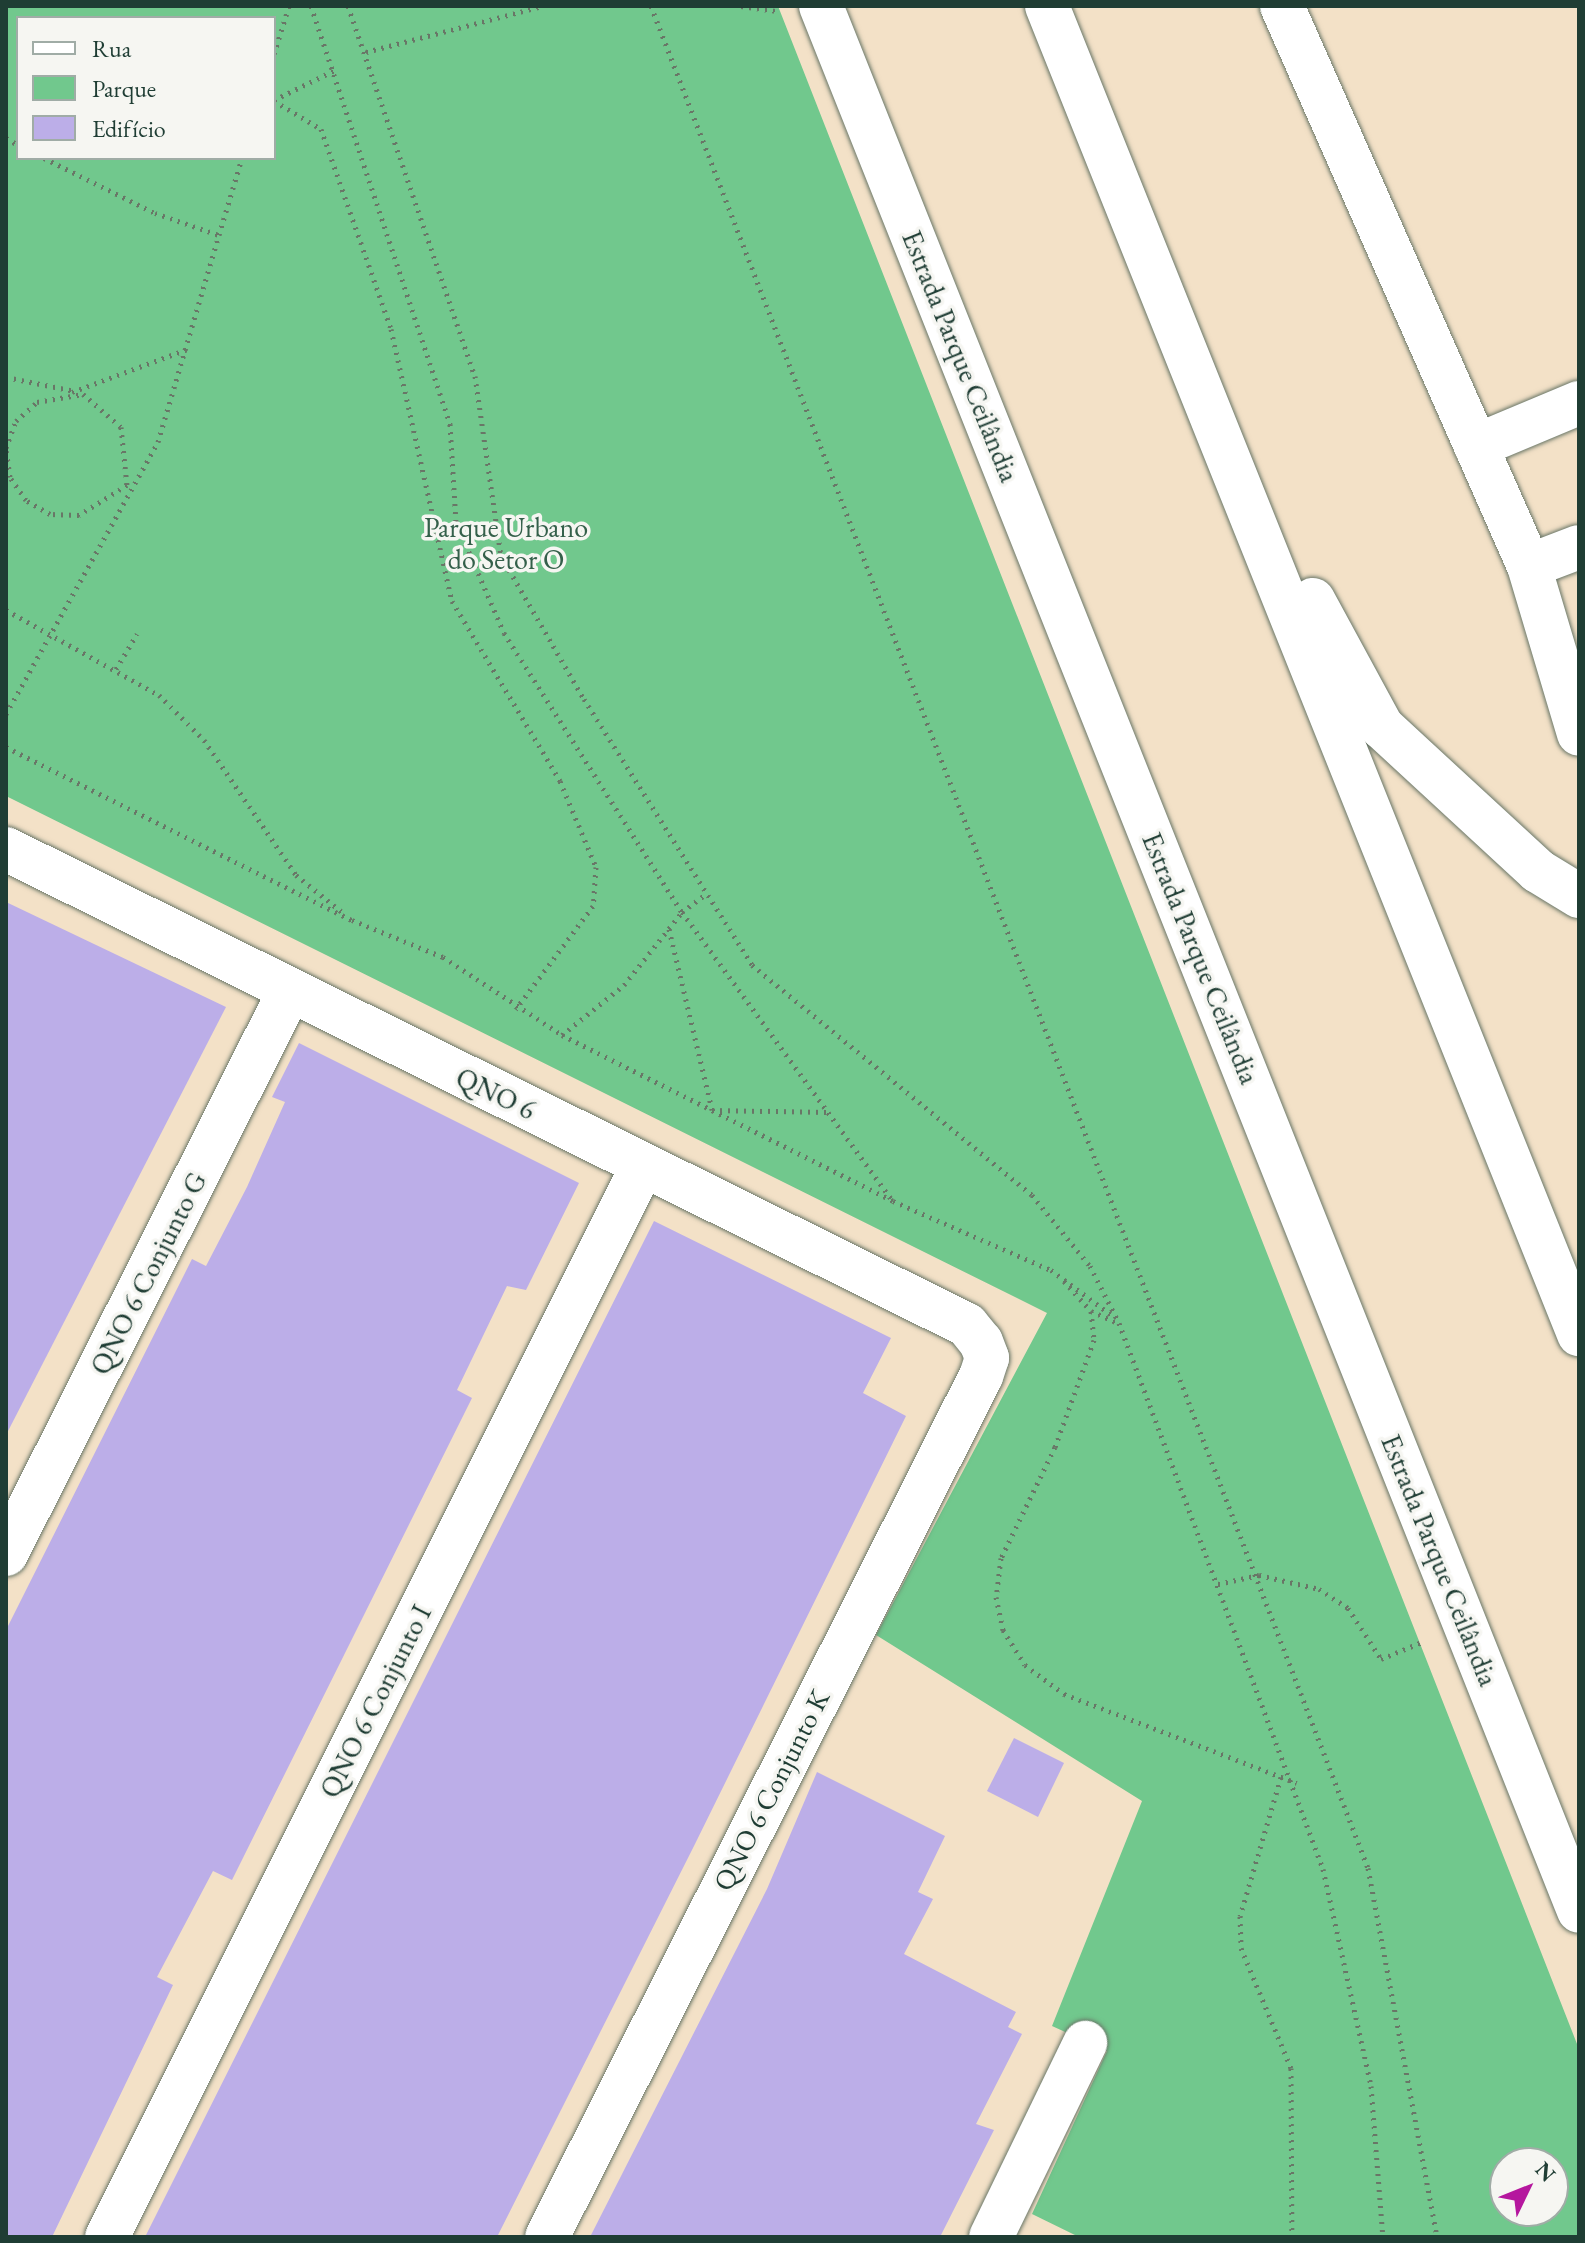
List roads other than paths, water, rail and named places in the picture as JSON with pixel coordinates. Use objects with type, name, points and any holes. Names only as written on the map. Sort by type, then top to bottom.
[{"type":"main road","name":"Estrada Parque Ceilândia","points":[[821,6],[1579,1911]]},
{"type":"main road","points":[[1047,6],[1219,427],[1579,1334]]},
{"type":"main road","points":[[1282,6],[1529,566],[1579,734]]},
{"type":"main road","points":[[1476,446],[1579,403]]},
{"type":"main road","points":[[1219,427],[1382,727],[1538,871],[1579,896]]},
{"type":"main road","points":[[1529,566],[1579,547]]},
{"type":"main road","name":"QNO 6","points":[[6,849],[289,992],[967,1325],[981,1342]]},
{"type":"main road","name":"QNO 6 Conjunto G","points":[[6,1554],[289,992]]},
{"type":"main road","name":"QNO 6 Conjunto I","points":[[107,2237],[643,1165]]},
{"type":"main road","name":"QNO 6 Conjunto K","points":[[547,2237],[981,1376],[987,1358],[981,1342]]},
{"type":"main road","points":[[991,2237],[1085,2043]]},
{"type":"park label","name":"Parque Urbano do Setor O","points":[[506,543]]}]
